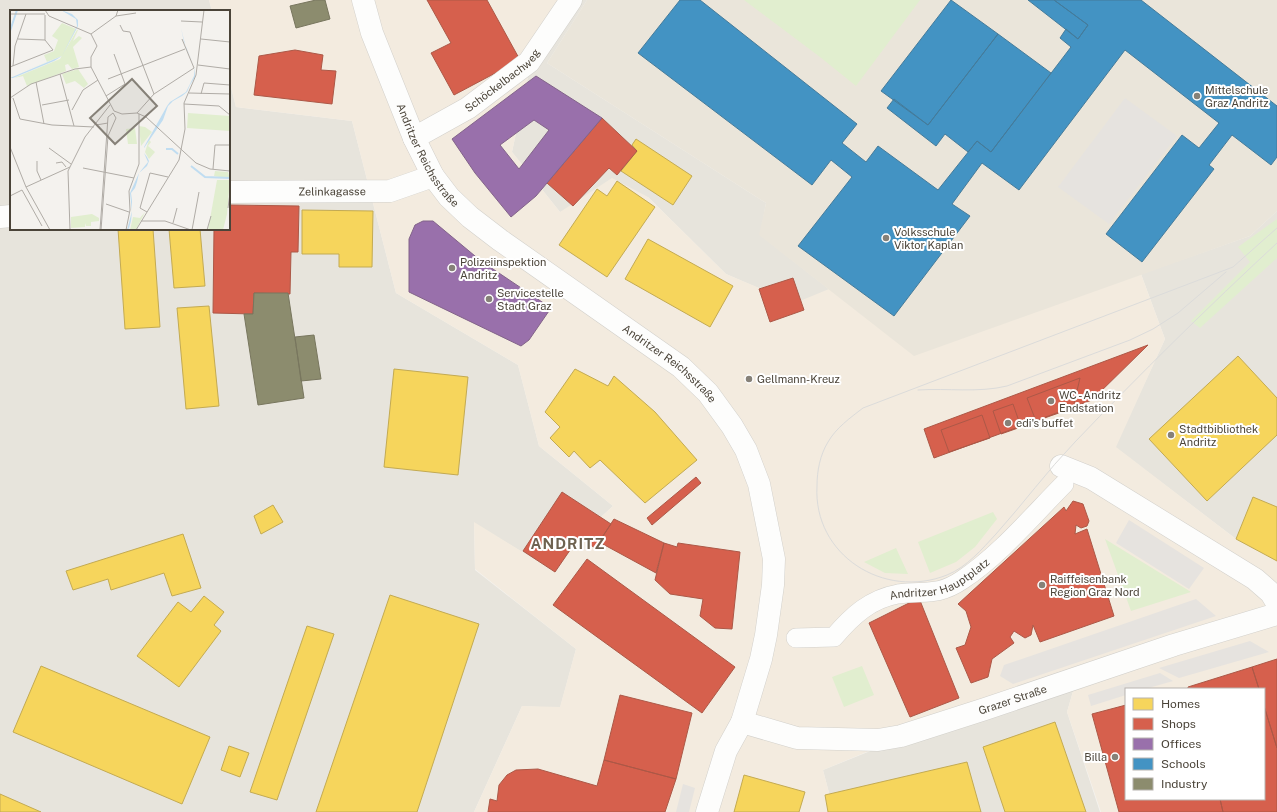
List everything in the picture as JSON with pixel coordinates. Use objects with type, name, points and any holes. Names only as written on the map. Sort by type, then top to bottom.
[{"type":"street","name":"Andritzer Reichsstraße","points":[[363,0],[372,33],[414,138],[432,176],[449,197],[500,240],[681,367],[708,393],[732,426],[746,450],[759,484],[774,559],[773,585],[766,635],[742,722],[726,751],[707,812]]},
{"type":"street","name":"Schöckelbachweg","points":[[414,138],[468,108],[529,62],[571,0]]},
{"type":"street","name":"Zelinkagasse","points":[[230,192],[390,191],[432,176]]},
{"type":"street","points":[[0,217],[10,216]]},
{"type":"street","name":"Andritzer Hauptplatz","points":[[796,638],[834,637],[850,619],[869,604],[898,594],[928,594],[941,591],[962,580],[995,553],[1063,475],[1091,478],[1255,578],[1271,593],[1277,603]]},
{"type":"street","name":"Grazer Straße","points":[[742,722],[797,738],[878,740],[901,736],[1174,645],[1277,614]]},
{"type":"shaded area","points":[[0,0],[209,0],[212,10],[10,10],[10,230],[230,230],[230,83],[236,107],[352,121],[396,293],[518,365],[539,446],[613,506],[579,537],[555,572],[474,523],[475,570],[576,649],[560,708],[522,706],[474,812],[0,812]]},
{"type":"shaded area","points":[[209,0],[562,0],[530,67],[512,152],[560,212],[612,178],[648,197],[726,274],[795,303],[829,289],[914,355],[1141,274],[1165,339],[1116,447],[1236,539],[1277,561],[1277,812],[1101,812],[1067,712],[1080,667],[990,701],[823,770],[834,812],[474,812],[522,706],[560,707],[576,649],[475,569],[474,522],[555,572],[579,537],[613,506],[539,446],[518,365],[396,293],[352,121],[236,107],[230,83],[230,10],[212,10]]},
{"type":"shaded area","points":[[562,0],[587,0],[547,63],[766,203],[760,235],[914,356],[726,274],[648,197],[560,212],[512,152],[530,67]]},
{"type":"shaded area","points":[[587,0],[1277,0],[1277,211],[1250,236],[914,356],[759,235],[766,203],[547,63]]},
{"type":"shaded area","points":[[1125,98],[1177,136],[1109,224],[1058,187]]},
{"type":"shaded area","points":[[1277,211],[1277,561],[1236,539],[1115,447],[1165,339],[1141,274],[1250,236]]},
{"type":"shaded area","points":[[1129,520],[1204,568],[1189,589],[1116,543]]},
{"type":"shaded area","points":[[1196,599],[1216,616],[1013,684],[1000,676],[1004,665]]},
{"type":"shaded area","points":[[1250,641],[1269,652],[1179,678],[1159,668]]},
{"type":"shaded area","points":[[1080,667],[1067,712],[1100,812],[834,812],[823,770]]},
{"type":"shaded area","points":[[1160,673],[1173,681],[1148,688],[1125,688],[1125,695],[1091,706],[1088,695]]},
{"type":"shaded area","points":[[683,784],[695,788],[689,812],[676,812]]},
{"type":"green space","points":[[744,0],[920,0],[856,86]]},
{"type":"green space","points":[[1277,219],[1277,258],[1200,328],[1191,321],[1250,262],[1238,247]]},
{"type":"green space","points":[[993,512],[997,519],[975,547],[956,562],[930,573],[918,542]]},
{"type":"green space","points":[[1105,539],[1191,592],[1131,611]]},
{"type":"green space","points":[[896,548],[908,574],[885,573],[864,562]]},
{"type":"green space","points":[[862,666],[874,695],[844,707],[832,677]]},
{"type":"building: Homes","points":[[636,139],[692,176],[673,205],[621,171],[637,151],[632,145]]},
{"type":"building: Homes","points":[[617,181],[655,207],[607,277],[559,245],[597,189],[607,196]]},
{"type":"building: Homes","points":[[302,210],[373,211],[372,267],[339,267],[339,254],[302,254]]},
{"type":"building: Homes","points":[[118,230],[153,230],[160,327],[125,329]]},
{"type":"building: Homes","points":[[169,230],[200,230],[205,286],[174,288]]},
{"type":"building: Homes","points":[[648,239],[733,286],[710,327],[625,279]]},
{"type":"building: Homes","points":[[209,306],[219,406],[186,409],[177,308]]},
{"type":"building: Homes","points":[[1238,356],[1277,398],[1277,435],[1207,501],[1149,439]]},
{"type":"building: Homes","points":[[394,369],[468,377],[458,475],[384,467]]},
{"type":"building: Homes","points":[[575,369],[608,386],[614,376],[655,412],[697,460],[645,503],[600,460],[590,468],[574,451],[569,457],[550,438],[560,427],[545,412]]},
{"type":"building: Homes","points":[[1253,497],[1277,507],[1277,561],[1236,539]]},
{"type":"building: Homes","points":[[273,505],[283,522],[261,534],[254,516]]},
{"type":"building: Homes","points":[[183,534],[201,588],[172,596],[164,573],[111,590],[108,579],[73,590],[66,571]]},
{"type":"building: Homes","points":[[390,595],[479,624],[417,812],[316,812]]},
{"type":"building: Homes","points":[[204,596],[224,612],[214,625],[221,631],[179,687],[137,656],[178,602],[191,612]]},
{"type":"building: Homes","points":[[307,626],[334,634],[277,800],[250,792]]},
{"type":"building: Homes","points":[[41,666],[210,737],[182,804],[13,732]]},
{"type":"building: Homes","points":[[1055,722],[1086,812],[1005,812],[983,747]]},
{"type":"building: Homes","points":[[229,746],[249,753],[240,777],[221,770]]},
{"type":"building: Homes","points":[[967,762],[981,812],[828,812],[825,795]]},
{"type":"building: Homes","points":[[744,775],[805,792],[799,812],[734,812]]},
{"type":"building: Homes","points":[[0,794],[41,812],[0,812]]},
{"type":"building: Shops","points":[[427,0],[487,0],[520,60],[454,95],[431,53],[451,43]]},
{"type":"building: Shops","points":[[295,50],[323,55],[321,70],[336,71],[332,104],[254,95],[259,56]]},
{"type":"building: Shops","points":[[602,118],[637,151],[617,175],[609,168],[573,206],[547,183]]},
{"type":"building: Shops","points":[[230,205],[299,206],[298,252],[291,252],[290,294],[254,293],[253,314],[213,313],[214,230],[230,230]]},
{"type":"building: Shops","points":[[793,278],[804,310],[770,322],[759,289]]},
{"type":"building: Shops","points":[[1148,345],[1092,400],[934,458],[924,429]]},
{"type":"building: Shops","name":"WC - Andritz Endstation","points":[[1080,378],[1073,408],[1036,421],[1027,398]]},
{"type":"building: Shops","name":"edi's buffet","points":[[1013,404],[1021,427],[1001,434],[993,411]]},
{"type":"building: Shops","points":[[982,415],[990,438],[949,452],[941,430]]},
{"type":"building: Shops","points":[[696,477],[701,483],[652,525],[647,518]]},
{"type":"building: Shops","points":[[562,492],[611,524],[595,548],[579,537],[555,572],[523,551]]},
{"type":"building: Shops","name":"Raiffeisenbank Region Graz Nord","points":[[1073,501],[1083,504],[1089,521],[1087,526],[1081,528],[1076,525],[1075,534],[1087,529],[1114,616],[1040,642],[1033,625],[1031,635],[1025,638],[1014,631],[1010,637],[1014,643],[992,659],[988,677],[971,683],[956,648],[965,645],[971,627],[966,611],[958,604],[1064,507],[1066,511]]},
{"type":"building: Shops","points":[[614,519],[664,543],[656,573],[599,542]]},
{"type":"building: Shops","points":[[664,543],[677,547],[678,543],[740,552],[732,629],[715,628],[700,616],[703,599],[670,594],[655,580]]},
{"type":"building: Shops","points":[[587,559],[735,667],[702,713],[553,605]]},
{"type":"building: Shops","points":[[919,598],[959,698],[910,717],[869,623]]},
{"type":"building: Shops","points":[[1277,659],[1277,748],[1265,709],[1265,688],[1259,688],[1252,667]]},
{"type":"building: Shops","points":[[1252,667],[1259,688],[1188,688]]},
{"type":"building: Shops","points":[[620,695],[692,713],[676,779],[604,760]]},
{"type":"building: Shops","name":"Billa","points":[[1125,705],[1125,800],[1220,800],[1223,812],[1119,812],[1092,714]]},
{"type":"building: Shops","points":[[1265,709],[1277,748],[1277,812],[1223,812],[1220,800],[1265,800]]},
{"type":"building: Shops","points":[[604,760],[676,779],[665,812],[488,812],[490,799],[497,801],[499,785],[507,775],[516,770],[538,769],[597,786]]},
{"type":"building: Offices","points":[[536,76],[602,118],[536,196],[511,217],[475,173],[452,139]],"holes":[[[534,120],[549,130],[519,169],[500,145]]]},
{"type":"building: Offices","points":[[423,221],[433,221],[481,261],[551,308],[529,340],[521,346],[409,292],[409,239],[415,225]]},
{"type":"building: Schools","points":[[680,0],[700,0],[857,124],[842,143],[866,162],[878,146],[938,190],[977,141],[991,152],[1071,47],[1060,38],[1066,29],[1078,39],[1088,25],[1054,0],[1141,0],[1277,106],[1277,157],[1271,165],[1232,135],[1209,165],[1214,169],[1142,262],[1106,234],[1182,135],[1199,148],[1219,123],[1125,50],[1019,190],[982,163],[952,204],[970,216],[894,316],[798,246],[852,177],[831,160],[812,185],[638,53]]},
{"type":"building: Schools","points":[[951,0],[998,34],[928,125],[881,91]]},
{"type":"building: Schools","points":[[1028,0],[1054,0],[1088,25],[1078,39]]},
{"type":"building: Schools","points":[[998,34],[1051,73],[991,152],[977,141],[968,152],[945,134],[936,146],[887,108],[894,99],[928,125]]},
{"type":"building: Industry","points":[[316,0],[325,0],[330,19],[296,28],[290,6]]},
{"type":"building: Industry","points":[[254,293],[288,293],[304,398],[258,405],[244,314],[253,314]]},
{"type":"building: Industry","points":[[314,335],[321,379],[301,381],[295,337]]},
{"type":"tram line","points":[[1277,228],[1233,267],[863,408],[835,432],[825,447],[821,458],[818,469],[817,486],[819,511],[827,533],[840,551],[857,566],[877,576],[900,581],[923,581],[954,572],[974,557],[985,546],[1075,442],[1149,366],[1277,243]]},
{"type":"tram line","points":[[918,390],[974,390],[1007,386],[1130,340],[1153,329],[1178,313],[1226,272]]},
{"type":"place","name":"Mittelschule Graz Andritz","points":[[1197,96]]},
{"type":"place","name":"Volksschule Viktor Kaplan","points":[[886,238]]},
{"type":"place","name":"Polizeiinspektion Andritz","points":[[452,268]]},
{"type":"place","name":"Servicestelle Stadt Graz","points":[[489,299]]},
{"type":"place","name":"Gellmann-Kreuz","points":[[749,379]]},
{"type":"place","name":"WC - Andritz Endstation","points":[[1051,401]]},
{"type":"place","name":"edi's buffet","points":[[1008,423]]},
{"type":"place","name":"Stadtbibliothek Andritz","points":[[1171,435]]},
{"type":"place","name":"Raiffeisenbank Region Graz Nord","points":[[1042,585]]},
{"type":"place","name":"Billa","points":[[1115,757]]},
{"type":"district","name":"ANDRITZ","points":[[568,544]]}]
